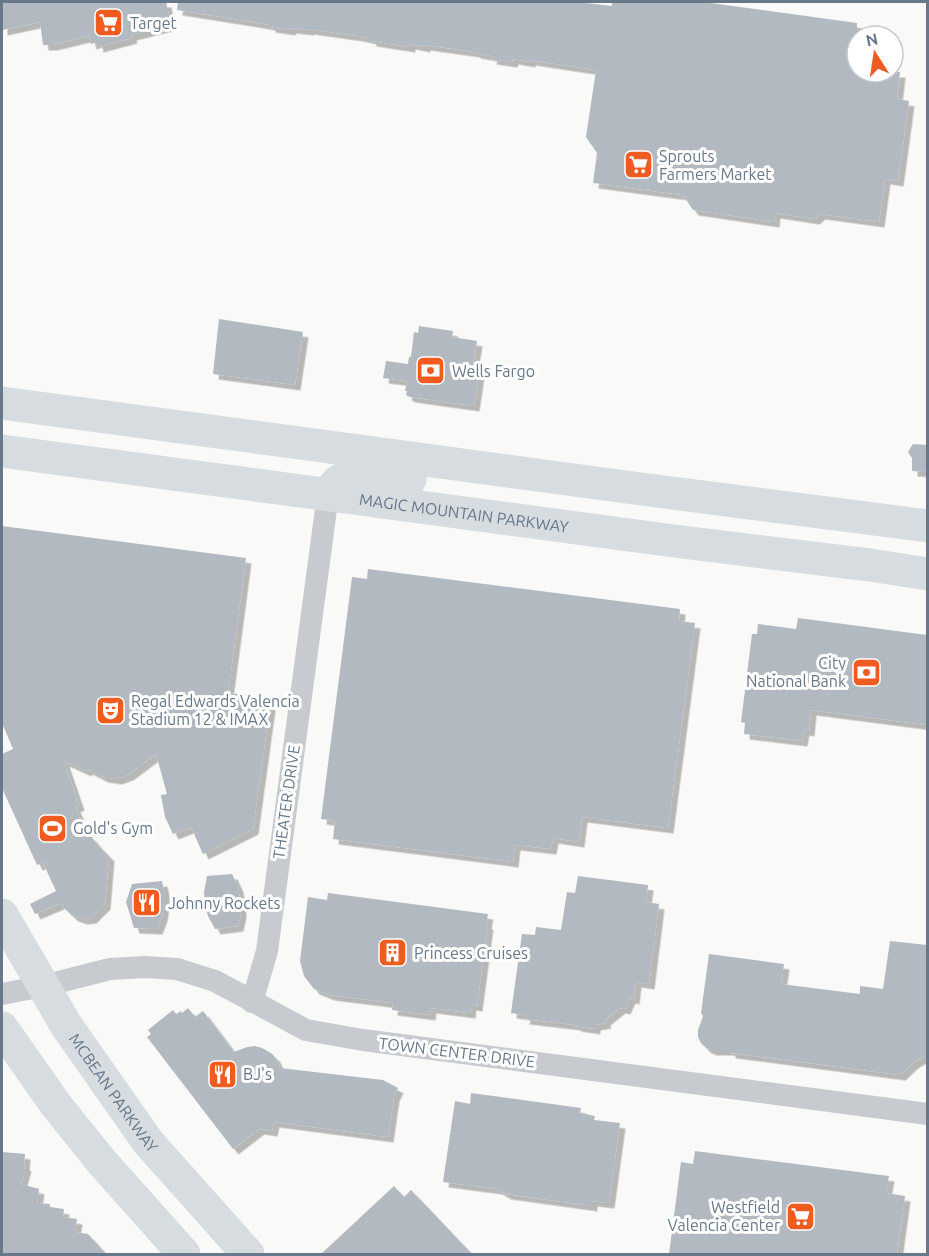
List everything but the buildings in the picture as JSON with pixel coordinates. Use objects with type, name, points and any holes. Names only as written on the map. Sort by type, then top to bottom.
[{"type":"main road","points":[[2,403],[927,526]]},
{"type":"main road","points":[[109,465],[167,460],[314,468],[322,464],[334,447]]},
{"type":"main road","name":"MAGIC MOUNTAIN PARKWAY","points":[[6,453],[927,574]]},
{"type":"main road","points":[[328,494],[339,481],[349,476],[368,474],[491,488],[529,474]]},
{"type":"main road","name":"MCBEAN PARKWAY","points":[[2,915],[69,1030],[148,1142],[248,1254]]},
{"type":"main road","points":[[2,1028],[56,1105],[101,1161],[184,1254]]},
{"type":"street","name":"THEATER DRIVE","points":[[252,1002],[267,951],[328,494]]},
{"type":"street","name":"TOWN CENTER DRIVE","points":[[2,994],[110,969],[145,967],[177,969],[215,981],[306,1030],[363,1040],[927,1114]]},
{"type":"place","name":"Target","points":[[109,23]]},
{"type":"place","name":"Sprouts Farmers Market","points":[[638,165]]},
{"type":"place","name":"Wells Fargo","points":[[431,371]]},
{"type":"place","name":"City National Bank","points":[[867,672]]},
{"type":"place","name":"Regal Edwards Valencia Stadium 12 & IMAX","points":[[110,710]]},
{"type":"place","name":"Gold's Gym","points":[[52,828]]},
{"type":"place","name":"Johnny Rockets","points":[[147,903]]},
{"type":"place","name":"Princess Cruises","points":[[393,953]]},
{"type":"place","name":"BJ's","points":[[222,1074]]},
{"type":"place","name":"Westfield Valencia Center","points":[[801,1216]]}]
